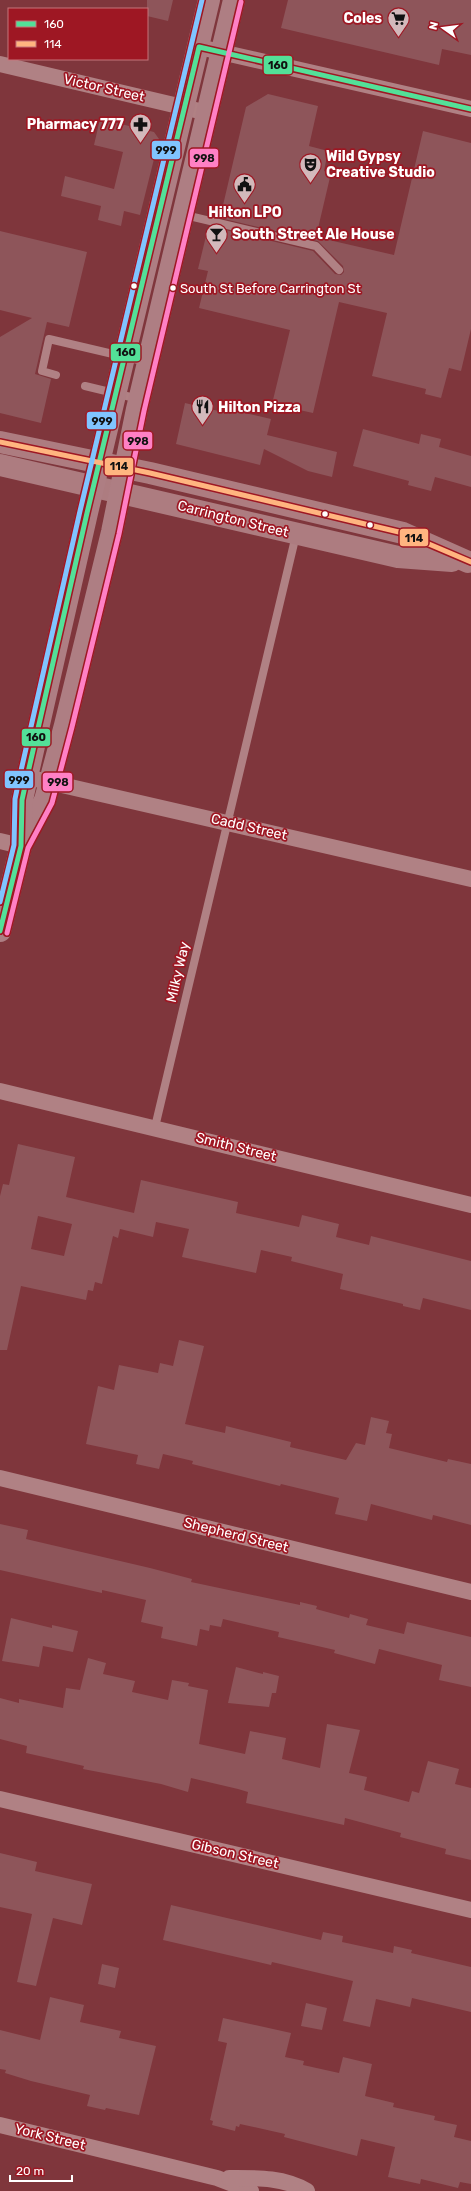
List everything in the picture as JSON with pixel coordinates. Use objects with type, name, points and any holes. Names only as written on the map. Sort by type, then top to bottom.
[{"type":"main road","points":[[0,931],[10,843],[22,800],[99,462],[209,0]]},
{"type":"main road","points":[[10,843],[44,800],[88,633],[148,362],[234,0]]},
{"type":"main road","name":"Carrington Street","points":[[0,442],[125,467],[403,533],[470,562]]},
{"type":"main road","name":"Carrington Street","points":[[0,465],[398,557],[470,562]]},
{"type":"street","points":[[199,47],[471,109]]},
{"type":"street","name":"Victor Street","points":[[0,64],[208,113]]},
{"type":"street","name":"Cadd Street","points":[[27,777],[471,879]]},
{"type":"street","name":"Smith Street","points":[[0,1091],[471,1204]]},
{"type":"street","name":"Shepherd Street","points":[[0,1478],[471,1592]]},
{"type":"street","name":"Gibson Street","points":[[0,1799],[471,1910]]},
{"type":"street","name":"York Street","points":[[0,2125],[217,2178],[252,2191]]},
{"type":"street","name":"York Street","points":[[217,2178],[276,2180],[295,2184],[307,2191]]},
{"type":"lane","points":[[184,215],[316,246],[339,270]]},
{"type":"lane","points":[[56,375],[42,370],[49,339],[148,362]]},
{"type":"lane","points":[[85,386],[140,399]]},
{"type":"lane","name":"Milky Way","points":[[155,1127],[296,534]]},
{"type":"building","points":[[147,0],[173,0],[168,21],[148,16]]},
{"type":"building","name":"Coles","points":[[288,0],[471,0],[471,55],[442,49],[439,65],[281,28]]},
{"type":"building","points":[[268,94],[318,106],[309,146],[328,151],[324,171],[331,173],[316,237],[394,255],[423,131],[471,143],[471,329],[461,371],[449,368],[441,398],[425,394],[426,389],[372,376],[387,313],[339,302],[313,413],[272,404],[290,330],[199,308],[208,271],[198,269],[207,232],[216,234],[217,228],[313,251],[335,274],[341,275],[344,272],[343,266],[318,241],[220,218],[246,107]]},
{"type":"building","points":[[100,119],[154,132],[159,139],[140,215],[124,211],[121,226],[98,220],[101,206],[61,196],[65,176],[114,189],[123,152],[94,145]]},
{"type":"building","points":[[0,231],[87,252],[69,327],[47,322],[35,374],[51,379],[41,423],[0,413],[0,337],[32,318],[0,310]]},
{"type":"building","points":[[185,403],[231,414],[232,410],[271,419],[267,435],[337,452],[332,477],[308,471],[264,449],[260,465],[176,444]]},
{"type":"building","points":[[363,429],[419,444],[421,434],[441,439],[439,447],[471,456],[471,487],[435,477],[431,491],[408,485],[409,481],[353,466]]},
{"type":"building","points":[[18,1144],[75,1157],[66,1197],[134,1213],[141,1180],[238,1202],[236,1213],[299,1227],[302,1215],[339,1224],[336,1237],[369,1245],[371,1236],[471,1261],[471,1310],[423,1298],[420,1310],[403,1306],[403,1304],[340,1289],[343,1274],[291,1261],[292,1257],[261,1250],[256,1273],[182,1257],[189,1229],[156,1222],[153,1237],[120,1229],[118,1238],[113,1236],[102,1284],[95,1282],[93,1291],[88,1290],[86,1300],[21,1286],[7,1350],[0,1350],[0,1196],[3,1184],[9,1185]],"holes":[[[38,1216],[72,1224],[64,1256],[31,1249]]]},
{"type":"building","points":[[179,1340],[204,1346],[185,1424],[225,1433],[226,1426],[291,1442],[290,1447],[346,1460],[356,1443],[365,1445],[371,1417],[389,1421],[386,1433],[392,1434],[389,1448],[447,1462],[448,1459],[471,1464],[471,1525],[433,1515],[432,1520],[371,1504],[367,1521],[335,1514],[339,1498],[281,1484],[280,1486],[192,1464],[193,1461],[163,1454],[159,1469],[136,1464],[138,1455],[86,1444],[98,1386],[114,1390],[119,1365],[158,1373],[160,1363],[173,1366]]},
{"type":"building","points":[[0,1524],[28,1530],[26,1539],[150,1568],[192,1579],[191,1582],[300,1605],[300,1602],[317,1606],[316,1609],[349,1618],[350,1614],[368,1619],[366,1625],[404,1634],[407,1622],[471,1637],[471,1687],[439,1680],[442,1665],[379,1649],[375,1664],[334,1653],[335,1650],[278,1637],[279,1632],[223,1619],[221,1627],[210,1625],[209,1631],[200,1629],[197,1646],[161,1638],[163,1627],[141,1622],[146,1600],[102,1590],[102,1593],[0,1570]]},
{"type":"building","points":[[11,1618],[52,1628],[52,1625],[78,1631],[73,1652],[43,1646],[39,1667],[2,1661]]},
{"type":"building","points":[[88,1658],[106,1663],[103,1674],[135,1681],[132,1692],[168,1700],[172,1680],[189,1683],[188,1686],[208,1690],[199,1744],[245,1754],[250,1731],[286,1738],[282,1759],[320,1768],[327,1724],[360,1730],[349,1773],[367,1777],[364,1790],[409,1802],[412,1791],[419,1793],[428,1761],[459,1769],[455,1784],[471,1788],[471,1860],[445,1854],[446,1849],[400,1837],[401,1833],[345,1818],[344,1825],[246,1803],[248,1792],[238,1789],[191,1778],[188,1792],[161,1784],[83,1769],[84,1766],[26,1753],[27,1746],[0,1739],[0,1698],[19,1703],[19,1699],[63,1708],[66,1688],[80,1690]]},
{"type":"building","points":[[236,1667],[263,1674],[263,1672],[279,1676],[276,1693],[272,1693],[269,1707],[228,1703]]},
{"type":"building","points":[[0,1853],[37,1862],[35,1871],[92,1884],[82,1925],[53,1918],[36,1986],[17,1982],[32,1914],[0,1907]]},
{"type":"building","points":[[171,1905],[321,1940],[323,1932],[343,1936],[342,1942],[393,1953],[394,1946],[412,1950],[411,1953],[471,1967],[471,2012],[412,1998],[410,2007],[376,1999],[370,2027],[343,2021],[353,1981],[272,1962],[271,1965],[163,1940]]},
{"type":"building","points":[[102,1964],[119,1968],[115,1988],[98,1984]]},
{"type":"building","points":[[50,1997],[84,2005],[80,2022],[121,2031],[119,2038],[156,2046],[139,2115],[106,2108],[105,2110],[87,2106],[90,2095],[31,2081],[5,2073],[6,2070],[0,2069],[0,2030],[40,2040]]},
{"type":"building","points":[[306,2003],[327,2008],[322,2030],[301,2026]]},
{"type":"building","points":[[223,2018],[291,2033],[285,2057],[304,2061],[303,2065],[339,2073],[343,2057],[372,2064],[365,2096],[394,2103],[393,2107],[435,2116],[434,2120],[457,2125],[454,2137],[471,2141],[471,2184],[460,2182],[458,2188],[421,2179],[420,2184],[388,2177],[395,2147],[361,2139],[357,2156],[284,2137],[285,2134],[240,2124],[239,2127],[236,2126],[235,2131],[212,2125],[213,2121],[210,2120],[227,2043],[218,2041]]},
{"type":"transit line","name":"999","points":[[0,902],[14,845],[15,799],[20,775],[80,511],[202,0]]},
{"type":"transit line","name":"998","points":[[7,933],[28,848],[52,803],[72,727],[119,534],[144,411],[241,2]]},
{"type":"transit line","name":"160","points":[[0,931],[21,846],[22,800],[27,777],[87,513],[199,47],[471,109]]},
{"type":"transit line","name":"114","points":[[0,442],[150,473],[403,533],[471,562]]},
{"type":"place","name":"Coles","points":[[398,38]]},
{"type":"place","name":"Pharmacy 777","points":[[140,144]]},
{"type":"place","name":"Wild Gypsy Creative Studio","points":[[311,184]]},
{"type":"place","name":"Hilton LPO","points":[[245,204]]},
{"type":"place","name":"South Street Ale House","points":[[216,254]]},
{"type":"place","name":"South St Before Carrington St","points":[[173,288]]},
{"type":"place","name":"Hilton Pizza","points":[[203,426]]}]
